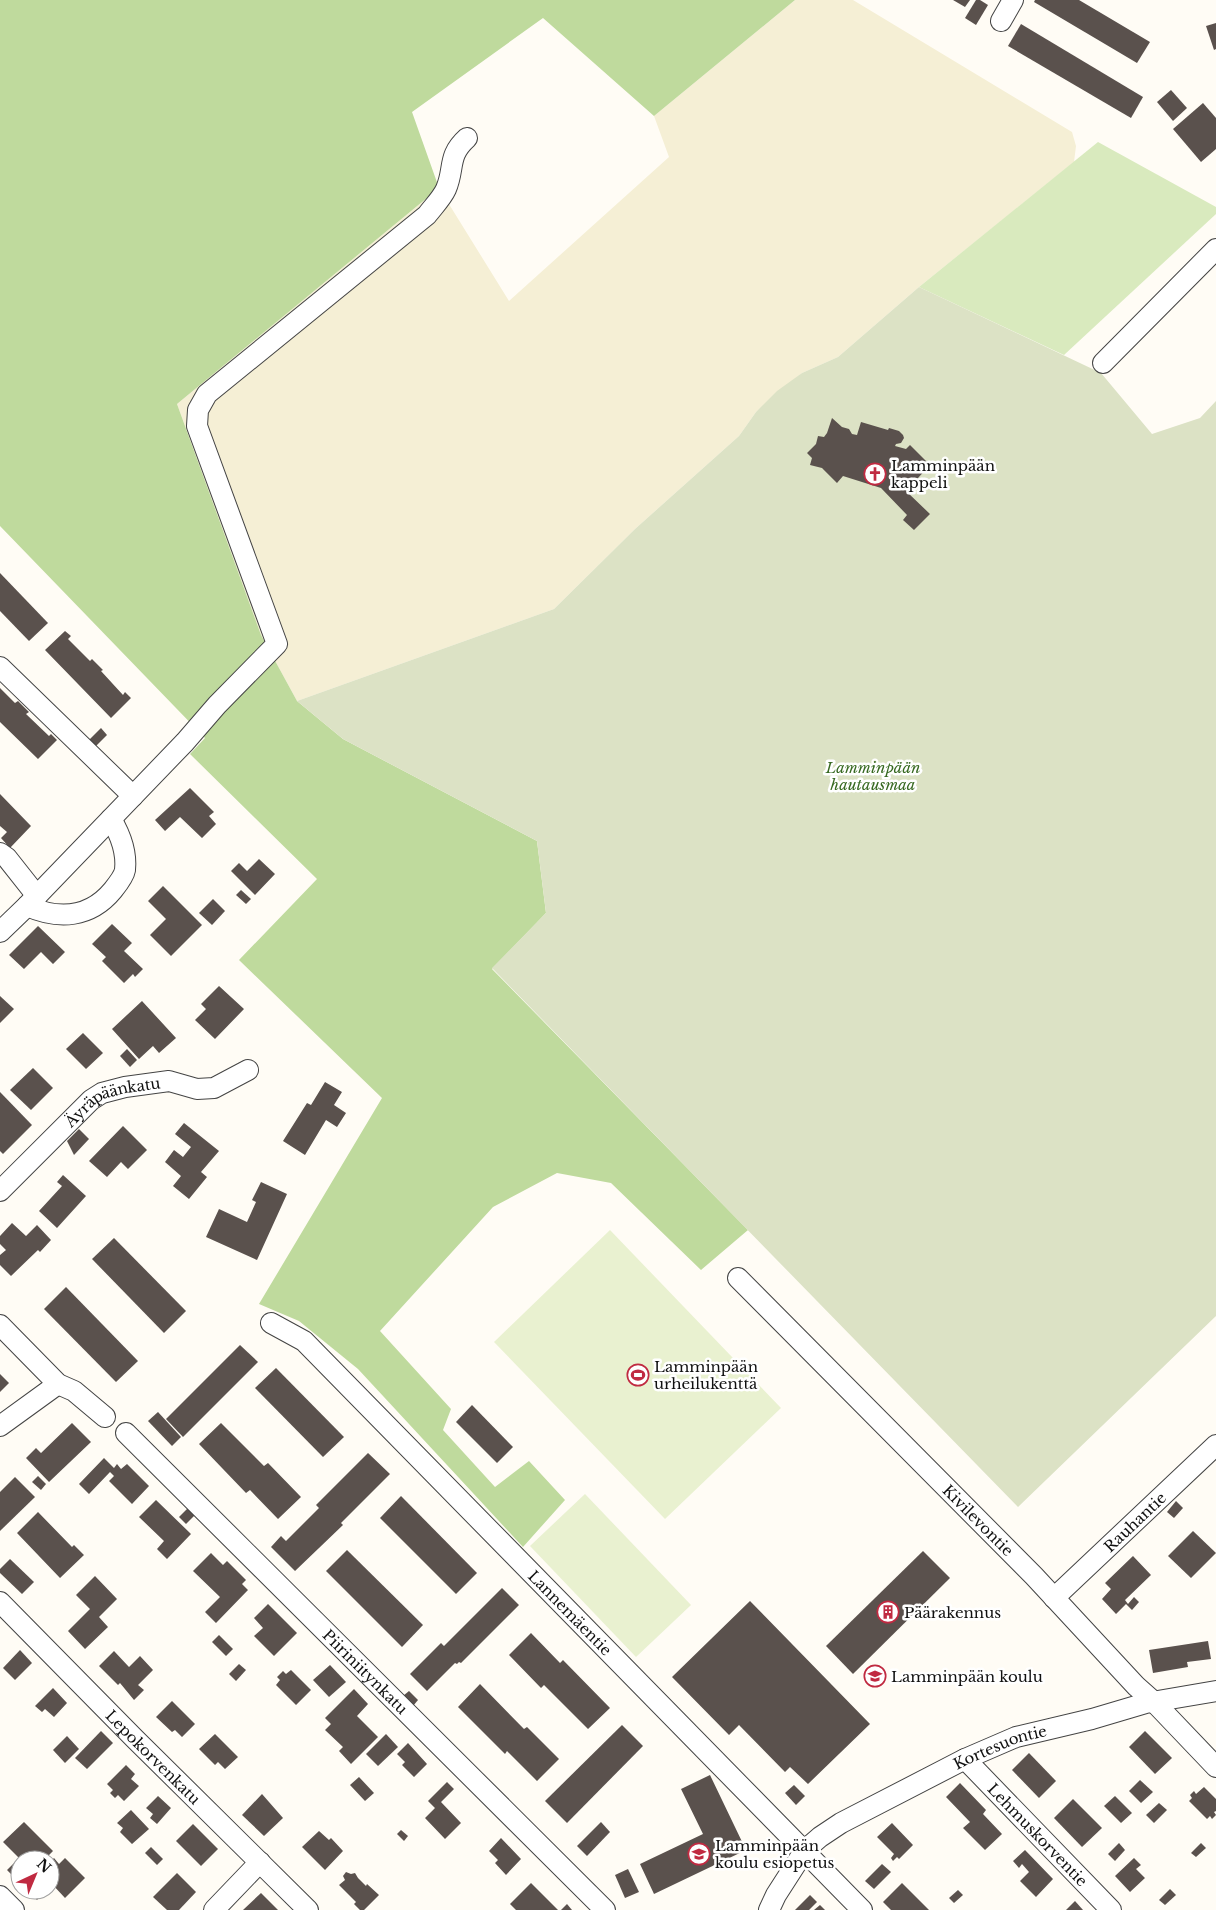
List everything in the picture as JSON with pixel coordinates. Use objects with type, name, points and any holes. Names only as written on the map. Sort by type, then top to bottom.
[{"type":"street","points":[[1001,21],[1014,0]]},
{"type":"street","points":[[0,932],[186,742],[217,705],[277,644],[197,426],[198,410],[207,394],[427,215],[446,189],[453,157],[458,147],[467,138]]},
{"type":"street","points":[[1103,363],[1216,249]]},
{"type":"street","points":[[0,667],[133,796]]},
{"type":"street","points":[[0,853],[7,858],[32,901],[42,913],[65,915],[87,910],[105,899],[116,887],[125,871],[123,846],[111,819]]},
{"type":"street","name":"Äyräpäänkatu","points":[[0,1191],[91,1100],[102,1093],[125,1087],[169,1081],[196,1089],[214,1088],[248,1070]]},
{"type":"street","name":"Kivilevontie","points":[[738,1278],[1028,1569],[1136,1686],[1154,1702],[1216,1767]]},
{"type":"street","name":"Lannemäentie","points":[[271,1323],[304,1341],[862,1910]]},
{"type":"street","points":[[0,1325],[58,1384],[74,1391],[105,1418]]},
{"type":"street","points":[[0,1426],[58,1384]]},
{"type":"street","name":"Piiriniitynkatu","points":[[126,1433],[605,1910]]},
{"type":"street","name":"Rauhantie","points":[[1054,1598],[1216,1445]]},
{"type":"street","name":"Lepokorvenkatu","points":[[0,1602],[308,1910]]},
{"type":"street","name":"Kortesuontie","points":[[769,1910],[784,1881],[805,1850],[820,1837],[841,1823],[965,1758],[1016,1737],[1154,1702],[1216,1691]]},
{"type":"street","name":"Lehmuskorventie","points":[[965,1758],[1111,1910]]},
{"type":"street","points":[[214,1910],[260,1862]]},
{"type":"street","points":[[0,1896],[14,1910]]},
{"type":"shaded area","points":[[795,0],[853,0],[1072,132],[1076,146],[1074,162],[919,287],[838,357],[802,373],[756,412],[739,436],[635,529],[554,609],[297,701],[261,635],[177,404],[439,188],[509,301],[669,157],[654,116]]},
{"type":"green space","points":[[0,0],[795,0],[654,116],[543,18],[412,112],[439,188],[177,404],[261,635],[297,701],[343,739],[537,841],[546,913],[492,969],[748,1230],[701,1270],[611,1183],[557,1173],[493,1207],[380,1331],[451,1409],[443,1430],[495,1487],[529,1461],[565,1500],[523,1547],[358,1369],[299,1321],[259,1304],[382,1098],[239,960],[317,879],[190,754],[205,738],[0,526]]},
{"type":"green space","points":[[1098,142],[1216,207],[1216,214],[1064,355],[919,287]]},
{"type":"green space","name":"Lamminpään hautausmaa","points":[[919,287],[1101,373],[1152,434],[1200,418],[1216,401],[1216,1316],[1018,1507],[492,968],[546,913],[537,841],[343,739],[297,701],[554,609],[635,529],[739,436],[756,412],[777,391],[802,373],[838,357]]},
{"type":"green space","name":"Lamminpään urheilukenttä","points":[[610,1230],[781,1408],[665,1519],[494,1342]]},
{"type":"green space","points":[[585,1494],[691,1605],[636,1657],[530,1546]]},
{"type":"building","points":[[953,0],[970,0],[965,7]]},
{"type":"building","points":[[976,0],[980,0],[988,5],[976,25],[965,18]]},
{"type":"building","points":[[1035,0],[1079,0],[1150,42],[1137,63],[1034,2]]},
{"type":"building","points":[[1216,23],[1216,49],[1214,50],[1206,26]]},
{"type":"building","points":[[1021,24],[1143,97],[1131,118],[1008,46]]},
{"type":"building","points":[[1171,90],[1187,108],[1173,121],[1157,102]]},
{"type":"building","points":[[1203,103],[1216,118],[1216,149],[1201,162],[1173,129]]},
{"type":"building","name":"Lamminpään kappeli","points":[[832,418],[842,427],[849,429],[852,434],[857,435],[861,422],[888,430],[889,428],[899,431],[904,438],[901,443],[895,446],[906,449],[910,445],[930,465],[906,491],[930,514],[914,530],[903,520],[907,515],[881,488],[843,476],[837,483],[822,468],[810,465],[812,458],[807,453],[816,444],[818,436],[824,437],[827,433]]},
{"type":"building","points":[[0,573],[48,623],[29,641],[0,611]]},
{"type":"building","points":[[65,631],[71,636],[68,639],[90,661],[92,659],[103,670],[101,671],[123,695],[125,692],[131,698],[111,718],[45,650]]},
{"type":"building","points":[[0,688],[15,703],[18,701],[29,712],[26,714],[49,736],[51,734],[57,740],[38,759],[0,722]]},
{"type":"building","points":[[101,728],[107,735],[91,751],[85,744]]},
{"type":"building","points":[[190,788],[214,812],[209,816],[216,824],[202,838],[180,817],[165,831],[155,820]]},
{"type":"building","points":[[0,794],[31,826],[10,848],[1,838],[7,832],[0,826]]},
{"type":"building","points":[[259,859],[275,874],[255,895],[231,871],[239,863],[247,871]]},
{"type":"building","points":[[163,886],[202,925],[171,956],[150,935],[166,919],[148,901]]},
{"type":"building","points":[[241,890],[251,899],[246,904],[236,895]]},
{"type":"building","points":[[213,899],[225,911],[212,925],[199,913]]},
{"type":"building","points":[[112,924],[132,943],[124,951],[143,969],[135,977],[133,974],[124,983],[102,961],[106,957],[92,944]]},
{"type":"building","points":[[38,926],[65,952],[53,964],[41,952],[24,969],[9,955]]},
{"type":"building","points":[[219,986],[244,1009],[215,1039],[195,1020],[206,1009],[201,1004]]},
{"type":"building","points":[[0,996],[14,1009],[0,1023]]},
{"type":"building","points":[[142,1001],[176,1038],[159,1053],[153,1046],[139,1059],[112,1029]]},
{"type":"building","points":[[83,1033],[103,1053],[86,1069],[66,1049]]},
{"type":"building","points":[[127,1049],[137,1060],[130,1067],[120,1056]]},
{"type":"building","points":[[33,1068],[53,1088],[31,1110],[10,1090]]},
{"type":"building","points":[[325,1082],[342,1092],[334,1105],[346,1113],[337,1127],[326,1120],[305,1155],[283,1141],[307,1103],[311,1105]]},
{"type":"building","points":[[0,1092],[32,1125],[3,1154],[0,1151]]},
{"type":"building","points":[[184,1123],[219,1151],[201,1172],[207,1177],[189,1199],[173,1186],[181,1176],[165,1162],[174,1150],[183,1157],[191,1147],[175,1134]]},
{"type":"building","points":[[123,1126],[147,1150],[128,1169],[121,1162],[107,1177],[89,1161]]},
{"type":"building","points":[[79,1129],[89,1139],[74,1155],[67,1141]]},
{"type":"building","points":[[63,1175],[86,1196],[57,1228],[39,1211],[62,1186],[57,1182]]},
{"type":"building","points":[[261,1182],[287,1194],[257,1260],[206,1237],[219,1209],[247,1222],[256,1202],[252,1200]]},
{"type":"building","points":[[12,1223],[26,1236],[37,1225],[51,1240],[40,1252],[38,1250],[11,1276],[0,1265],[0,1255],[6,1250],[0,1244],[0,1236]]},
{"type":"building","points":[[114,1238],[186,1311],[164,1333],[92,1259]]},
{"type":"building","points":[[66,1287],[138,1361],[116,1382],[44,1309]]},
{"type":"building","points":[[240,1345],[258,1362],[183,1437],[166,1419]]},
{"type":"building","points":[[276,1368],[344,1437],[323,1457],[255,1388]]},
{"type":"building","points":[[0,1374],[9,1383],[0,1392]]},
{"type":"building","points":[[472,1405],[513,1447],[497,1463],[456,1422]]},
{"type":"building","points":[[158,1412],[181,1437],[172,1446],[148,1421]]},
{"type":"building","points":[[72,1423],[91,1442],[49,1482],[26,1458],[36,1448],[41,1453]]},
{"type":"building","points":[[221,1423],[264,1466],[268,1463],[301,1497],[278,1519],[250,1490],[246,1493],[199,1444]]},
{"type":"building","points":[[368,1453],[390,1474],[341,1523],[343,1525],[295,1571],[271,1547],[281,1536],[286,1541],[319,1508],[316,1505]]},
{"type":"building","points":[[104,1458],[114,1468],[117,1464],[121,1469],[127,1464],[149,1486],[132,1504],[109,1481],[114,1476],[110,1472],[89,1494],[79,1484]]},
{"type":"building","points":[[38,1476],[46,1484],[41,1490],[32,1482]]},
{"type":"building","points":[[15,1477],[35,1497],[0,1531],[0,1492]]},
{"type":"building","points":[[401,1496],[477,1573],[456,1594],[380,1518]]},
{"type":"building","points":[[156,1500],[191,1534],[167,1559],[157,1549],[164,1541],[139,1517]]},
{"type":"building","points":[[1176,1501],[1183,1508],[1174,1518],[1167,1512]]},
{"type":"building","points":[[188,1508],[195,1515],[186,1524],[179,1517]]},
{"type":"building","points":[[38,1512],[72,1547],[74,1545],[84,1555],[60,1578],[17,1533]]},
{"type":"building","points":[[1193,1531],[1216,1553],[1191,1578],[1168,1556]]},
{"type":"building","points":[[347,1550],[423,1625],[402,1647],[326,1571]]},
{"type":"building","name":"Päärakennus","points":[[923,1551],[950,1578],[853,1674],[826,1646]]},
{"type":"building","points":[[211,1553],[223,1565],[227,1561],[246,1580],[242,1584],[248,1590],[216,1623],[205,1612],[220,1597],[193,1571]]},
{"type":"building","points":[[1133,1556],[1151,1575],[1125,1600],[1128,1604],[1134,1597],[1139,1602],[1132,1610],[1126,1604],[1116,1614],[1102,1599],[1111,1589],[1105,1583]]},
{"type":"building","points":[[10,1559],[34,1582],[22,1594],[0,1573],[0,1569]]},
{"type":"building","points":[[95,1576],[117,1599],[99,1617],[108,1627],[85,1649],[68,1631],[90,1609],[76,1595]]},
{"type":"building","points":[[502,1588],[519,1605],[461,1663],[455,1663],[427,1691],[410,1674],[441,1643],[444,1646]]},
{"type":"building","points":[[750,1601],[870,1724],[808,1784],[790,1767],[785,1772],[739,1725],[729,1735],[672,1677]]},
{"type":"building","points":[[268,1604],[297,1633],[274,1656],[254,1636],[263,1628],[254,1618]]},
{"type":"building","points":[[531,1633],[560,1663],[563,1660],[610,1708],[588,1729],[544,1685],[541,1688],[509,1655]]},
{"type":"building","points":[[219,1635],[233,1649],[226,1656],[212,1642]]},
{"type":"building","points":[[1208,1641],[1211,1659],[1187,1662],[1188,1667],[1153,1673],[1149,1650]]},
{"type":"building","points":[[20,1650],[32,1663],[15,1680],[3,1668]]},
{"type":"building","points":[[114,1651],[129,1667],[140,1656],[153,1670],[138,1685],[144,1690],[134,1700],[120,1683],[118,1685],[99,1666]]},
{"type":"building","points":[[239,1664],[246,1670],[236,1681],[229,1674]]},
{"type":"building","points":[[330,1665],[346,1682],[329,1697],[313,1680]]},
{"type":"building","points":[[291,1670],[311,1690],[296,1705],[276,1685],[280,1680],[277,1677],[283,1671],[286,1674]]},
{"type":"building","points":[[480,1684],[524,1729],[527,1727],[559,1759],[537,1781],[507,1751],[505,1754],[458,1707]]},
{"type":"building","points":[[53,1688],[67,1703],[54,1717],[45,1709],[42,1712],[35,1706]]},
{"type":"building","points":[[354,1689],[368,1704],[357,1716],[378,1737],[351,1764],[339,1751],[343,1747],[325,1730],[331,1724],[325,1718]]},
{"type":"building","points":[[409,1691],[418,1700],[413,1706],[403,1696]]},
{"type":"building","points":[[172,1701],[195,1724],[182,1737],[175,1730],[172,1732],[156,1717]]},
{"type":"building","points":[[622,1725],[643,1746],[567,1823],[545,1801]]},
{"type":"building","points":[[101,1731],[113,1743],[87,1769],[75,1758]]},
{"type":"building","points":[[1145,1731],[1172,1758],[1155,1774],[1129,1747]]},
{"type":"building","points":[[215,1734],[238,1757],[225,1769],[218,1762],[215,1765],[199,1749]]},
{"type":"building","points":[[386,1734],[398,1747],[378,1766],[366,1754]]},
{"type":"building","points":[[67,1736],[79,1749],[65,1763],[53,1750]]},
{"type":"building","points":[[408,1743],[427,1764],[414,1777],[402,1765],[405,1762],[397,1754]]},
{"type":"building","points":[[1029,1753],[1056,1781],[1039,1798],[1012,1770]]},
{"type":"building","points":[[126,1765],[135,1774],[131,1779],[139,1786],[124,1801],[118,1795],[115,1798],[110,1793],[113,1790],[107,1784]]},
{"type":"building","points":[[710,1775],[746,1850],[654,1894],[640,1864],[703,1834],[681,1789]]},
{"type":"building","points":[[359,1777],[374,1793],[365,1801],[350,1785]]},
{"type":"building","points":[[1140,1780],[1153,1792],[1141,1803],[1129,1791]]},
{"type":"building","points":[[447,1782],[454,1789],[441,1802],[461,1823],[445,1839],[425,1818],[435,1808],[428,1801]]},
{"type":"building","points":[[960,1783],[986,1810],[983,1814],[1002,1834],[985,1850],[963,1828],[970,1822],[946,1797]]},
{"type":"building","points":[[794,1785],[805,1796],[796,1805],[785,1793]]},
{"type":"building","points":[[1204,1787],[1216,1799],[1216,1811],[1214,1812],[1216,1815],[1212,1819],[1210,1816],[1207,1819],[1189,1801],[1192,1798],[1190,1795],[1194,1791],[1196,1794]]},
{"type":"building","points":[[262,1794],[283,1818],[264,1836],[242,1815]]},
{"type":"building","points":[[158,1796],[171,1808],[157,1824],[150,1818],[153,1814],[146,1808]]},
{"type":"building","points":[[1115,1796],[1132,1813],[1121,1823],[1104,1806]]},
{"type":"building","points":[[1073,1799],[1102,1828],[1082,1847],[1054,1818]]},
{"type":"building","points":[[1159,1803],[1167,1810],[1154,1823],[1146,1815]]},
{"type":"building","points":[[131,1810],[149,1829],[132,1844],[120,1832],[123,1828],[117,1823]]},
{"type":"building","points":[[24,1822],[52,1850],[11,1850],[3,1842]]},
{"type":"building","points":[[601,1822],[610,1832],[587,1856],[577,1846]]},
{"type":"building","points":[[892,1823],[913,1845],[899,1859],[897,1857],[893,1861],[891,1858],[894,1854],[877,1837]]},
{"type":"building","points":[[193,1824],[218,1849],[201,1866],[176,1841]]},
{"type":"building","points":[[401,1830],[408,1836],[404,1841],[397,1834]]},
{"type":"building","points":[[319,1831],[329,1840],[331,1838],[343,1851],[325,1870],[302,1847]]},
{"type":"building","points":[[501,1838],[521,1859],[506,1875],[495,1863],[498,1860],[489,1851]]},
{"type":"building","points":[[1119,1843],[1125,1850],[1115,1861],[1108,1854]]},
{"type":"building","points":[[1201,1843],[1206,1848],[1196,1857],[1191,1853]]},
{"type":"building","points":[[151,1847],[163,1859],[157,1865],[145,1853]]},
{"type":"building","points":[[1025,1850],[1053,1879],[1036,1897],[1020,1881],[1029,1872],[1022,1864],[1019,1868],[1013,1861]]},
{"type":"building","points":[[65,1858],[85,1878],[65,1898],[60,1893],[60,1863]]},
{"type":"building","points":[[1134,1858],[1141,1865],[1136,1869],[1145,1878],[1130,1892],[1115,1876]]},
{"type":"building","points":[[882,1864],[891,1872],[874,1889],[865,1881]]},
{"type":"building","points":[[628,1869],[639,1892],[625,1898],[615,1875]]},
{"type":"building","points":[[346,1872],[355,1873],[366,1886],[367,1884],[379,1895],[364,1910],[360,1910],[354,1904],[356,1902],[339,1885],[345,1880],[343,1876]]},
{"type":"building","points":[[177,1873],[196,1892],[179,1910],[167,1910],[153,1897]]},
{"type":"building","points":[[531,1883],[558,1910],[516,1910],[510,1904]]},
{"type":"building","points":[[902,1883],[929,1910],[891,1910],[883,1902]]},
{"type":"building","points":[[1170,1889],[1176,1895],[1165,1905],[1159,1900]]},
{"type":"building","points":[[958,1890],[963,1895],[954,1903],[949,1898]]},
{"type":"building","points":[[261,1893],[278,1910],[243,1910]]},
{"type":"building","points":[[810,1895],[817,1902],[809,1910],[795,1910]]},
{"type":"building","points":[[1075,1901],[1083,1910],[1066,1910]]},
{"type":"building","points":[[567,1904],[572,1910],[561,1910]]},
{"type":"building","points":[[820,1905],[825,1910],[814,1910]]},
{"type":"place","name":"Lamminpään kappeli","points":[[875,474]]},
{"type":"place","name":"Lamminpään urheilukenttä","points":[[638,1375]]},
{"type":"place","name":"Päärakennus","points":[[888,1612]]},
{"type":"place","name":"Lamminpään koulu","points":[[875,1676]]},
{"type":"place","name":"Lamminpään koulu esiopetus","points":[[699,1854]]}]
